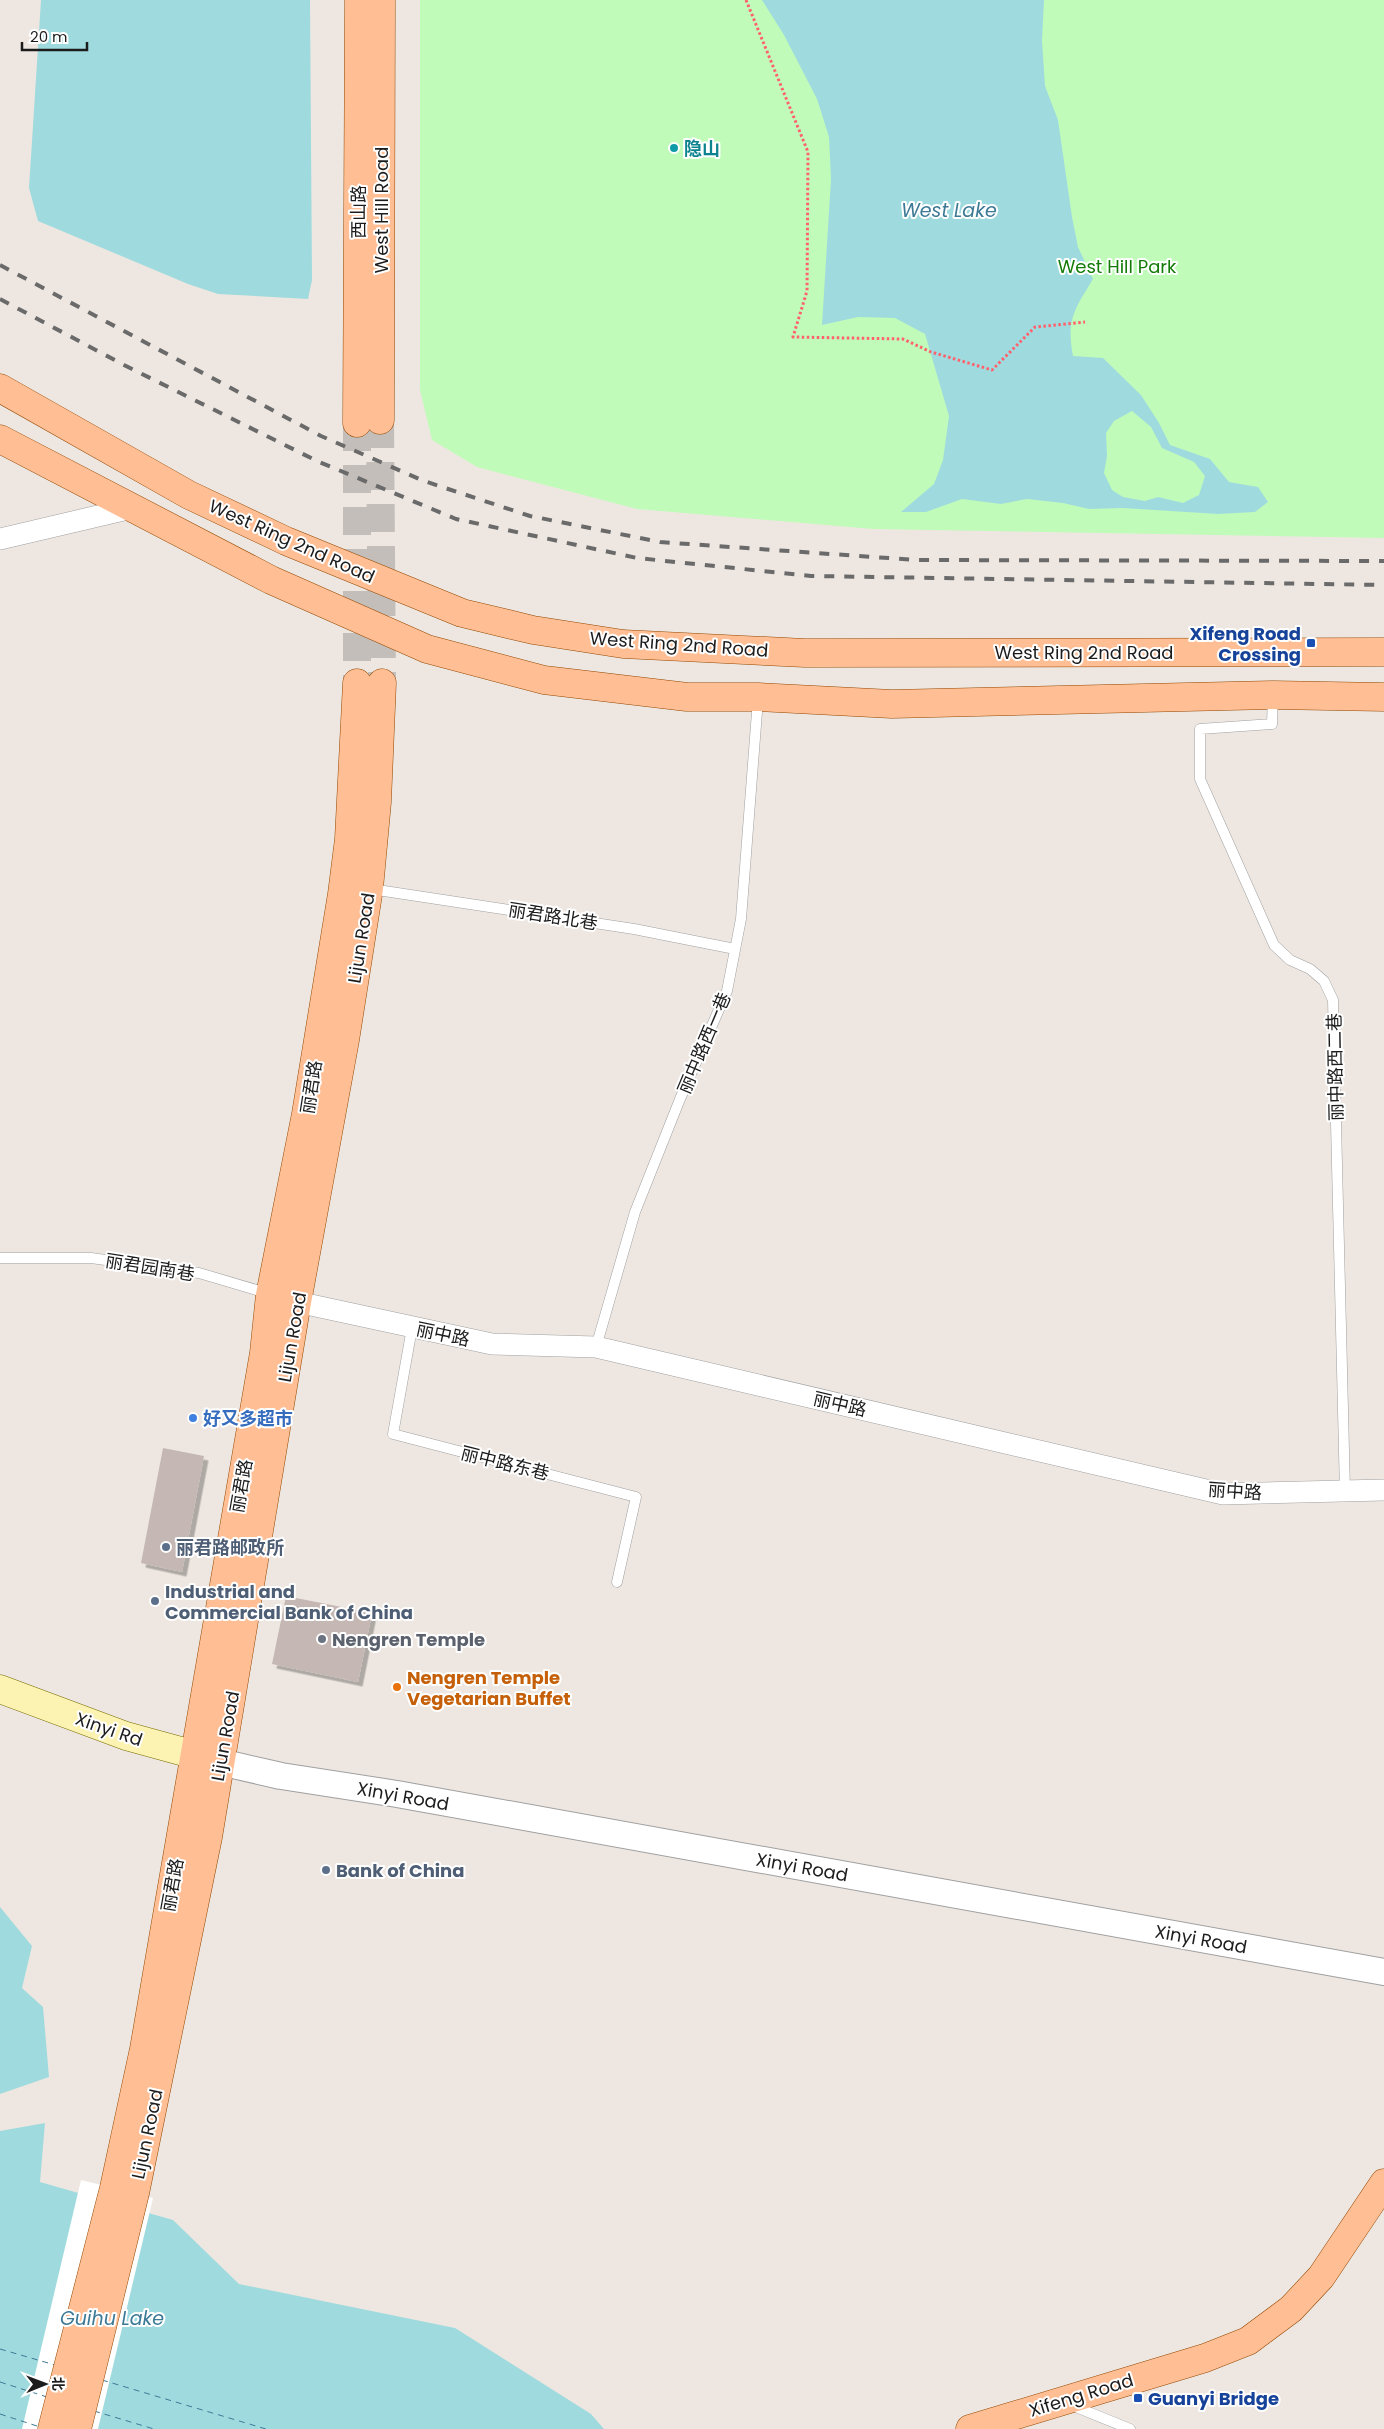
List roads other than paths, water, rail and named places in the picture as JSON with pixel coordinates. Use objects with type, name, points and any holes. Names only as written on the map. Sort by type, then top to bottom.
[{"type":"main road","name":"西山路","points":[[359,0],[368,422]]},
{"type":"main road","name":"West Hill Road","points":[[368,422],[381,0]]},
{"type":"main road","name":"West Ring 2nd Road","points":[[0,388],[189,495],[286,542],[462,613],[533,630],[623,644],[805,653],[1384,652]]},
{"type":"main road","points":[[0,439],[271,580],[427,650],[544,680],[688,698],[758,697],[892,704],[1273,695],[1384,697]]},
{"type":"main road","name":"Lijun Road","points":[[124,2191],[206,1846],[220,1762],[284,1298],[345,1040],[369,888],[377,802],[369,683]]},
{"type":"main road","name":"丽君路","points":[[52,2429],[124,2191],[144,2049],[263,1363],[284,1298],[306,1114],[342,894],[369,683]]},
{"type":"main road","name":"Xinyi Rd","points":[[0,1689],[126,1736],[220,1762]]},
{"type":"main road","name":"Xifeng Road","points":[[970,2429],[1205,2358],[1248,2341],[1290,2309],[1321,2277],[1384,2183]]},
{"type":"main road","points":[[78,2429],[124,2191]]},
{"type":"street","points":[[0,539],[132,508]]},
{"type":"street","name":"丽中路","points":[[284,1298],[412,1328],[492,1344],[596,1347],[1224,1494],[1384,1490]]},
{"type":"street","name":"Xinyi Road","points":[[220,1762],[282,1776],[398,1794],[1384,1972]]},
{"type":"lane","name":"丽中路西二巷","points":[[1273,695],[1272,724],[1200,729],[1200,779],[1274,945],[1290,960],[1310,969],[1324,981],[1334,1000],[1345,1492]]},
{"type":"lane","name":"丽中路西一巷","points":[[596,1347],[635,1212],[680,1099],[727,991],[741,919],[758,697]]},
{"type":"lane","name":"丽君路北巷","points":[[369,888],[634,928],[735,949]]},
{"type":"lane","name":"丽君园南巷","points":[[0,1258],[91,1258],[199,1273],[284,1298]]},
{"type":"lane","name":"丽中路东巷","points":[[412,1328],[393,1434],[636,1497],[616,1582]]},
{"type":"lane","points":[[1062,2401],[1130,2429]]},
{"type":"water","points":[[41,0],[310,0],[312,280],[308,299],[218,294],[188,284],[38,221],[29,188]]},
{"type":"water","name":"West Lake","points":[[762,0],[1044,0],[1042,41],[1045,86],[1058,120],[1078,247],[1093,279],[1081,298],[1074,315],[1071,333],[1073,356],[1103,358],[1141,395],[1159,423],[1170,445],[1210,459],[1229,482],[1258,487],[1268,502],[1255,512],[1218,514],[1123,508],[1089,509],[1063,503],[1027,499],[1001,504],[962,499],[926,512],[901,512],[934,484],[943,460],[949,416],[925,334],[895,318],[858,317],[822,325],[831,179],[829,137],[817,99],[784,35]],"holes":[[[1132,411],[1151,427],[1162,448],[1194,462],[1205,476],[1199,495],[1183,503],[1158,497],[1145,501],[1123,497],[1112,490],[1104,473],[1107,456],[1106,433],[1114,421]]]},
{"type":"water","points":[[0,1907],[32,1946],[22,1988],[43,2007],[49,2077],[0,2094]]},
{"type":"water","name":"Guihu Lake","points":[[45,2123],[40,2182],[173,2220],[239,2284],[455,2328],[591,2414],[604,2429],[0,2429],[0,2131]]},
{"type":"tunnel","points":[[380,420],[382,683]]},
{"type":"tunnel","points":[[357,423],[357,683]]},
{"type":"railway","points":[[0,265],[321,436],[424,481],[530,516],[660,542],[916,560],[1384,561]]},
{"type":"railway","points":[[0,299],[124,365],[317,461],[456,519],[637,558],[811,576],[1384,585]]},
{"type":"place","name":"隐山","points":[[674,148]]},
{"type":"place","name":"Xifeng Road Crossing","points":[[1311,643]]},
{"type":"place","name":"好又多超市","points":[[193,1418]]},
{"type":"place","name":"丽君路邮政所","points":[[166,1547]]},
{"type":"place","name":"Industrial and Commercial Bank of China","points":[[155,1601]]},
{"type":"place","name":"Nengren Temple","points":[[322,1639]]},
{"type":"place","name":"Nengren Temple Vegetarian Buffet","points":[[397,1687]]},
{"type":"place","name":"Bank of China","points":[[326,1870]]},
{"type":"place","name":"Guanyi Bridge","points":[[1138,2398]]},
{"type":"park label","name":"West Hill Park","points":[[1117,266]]}]
